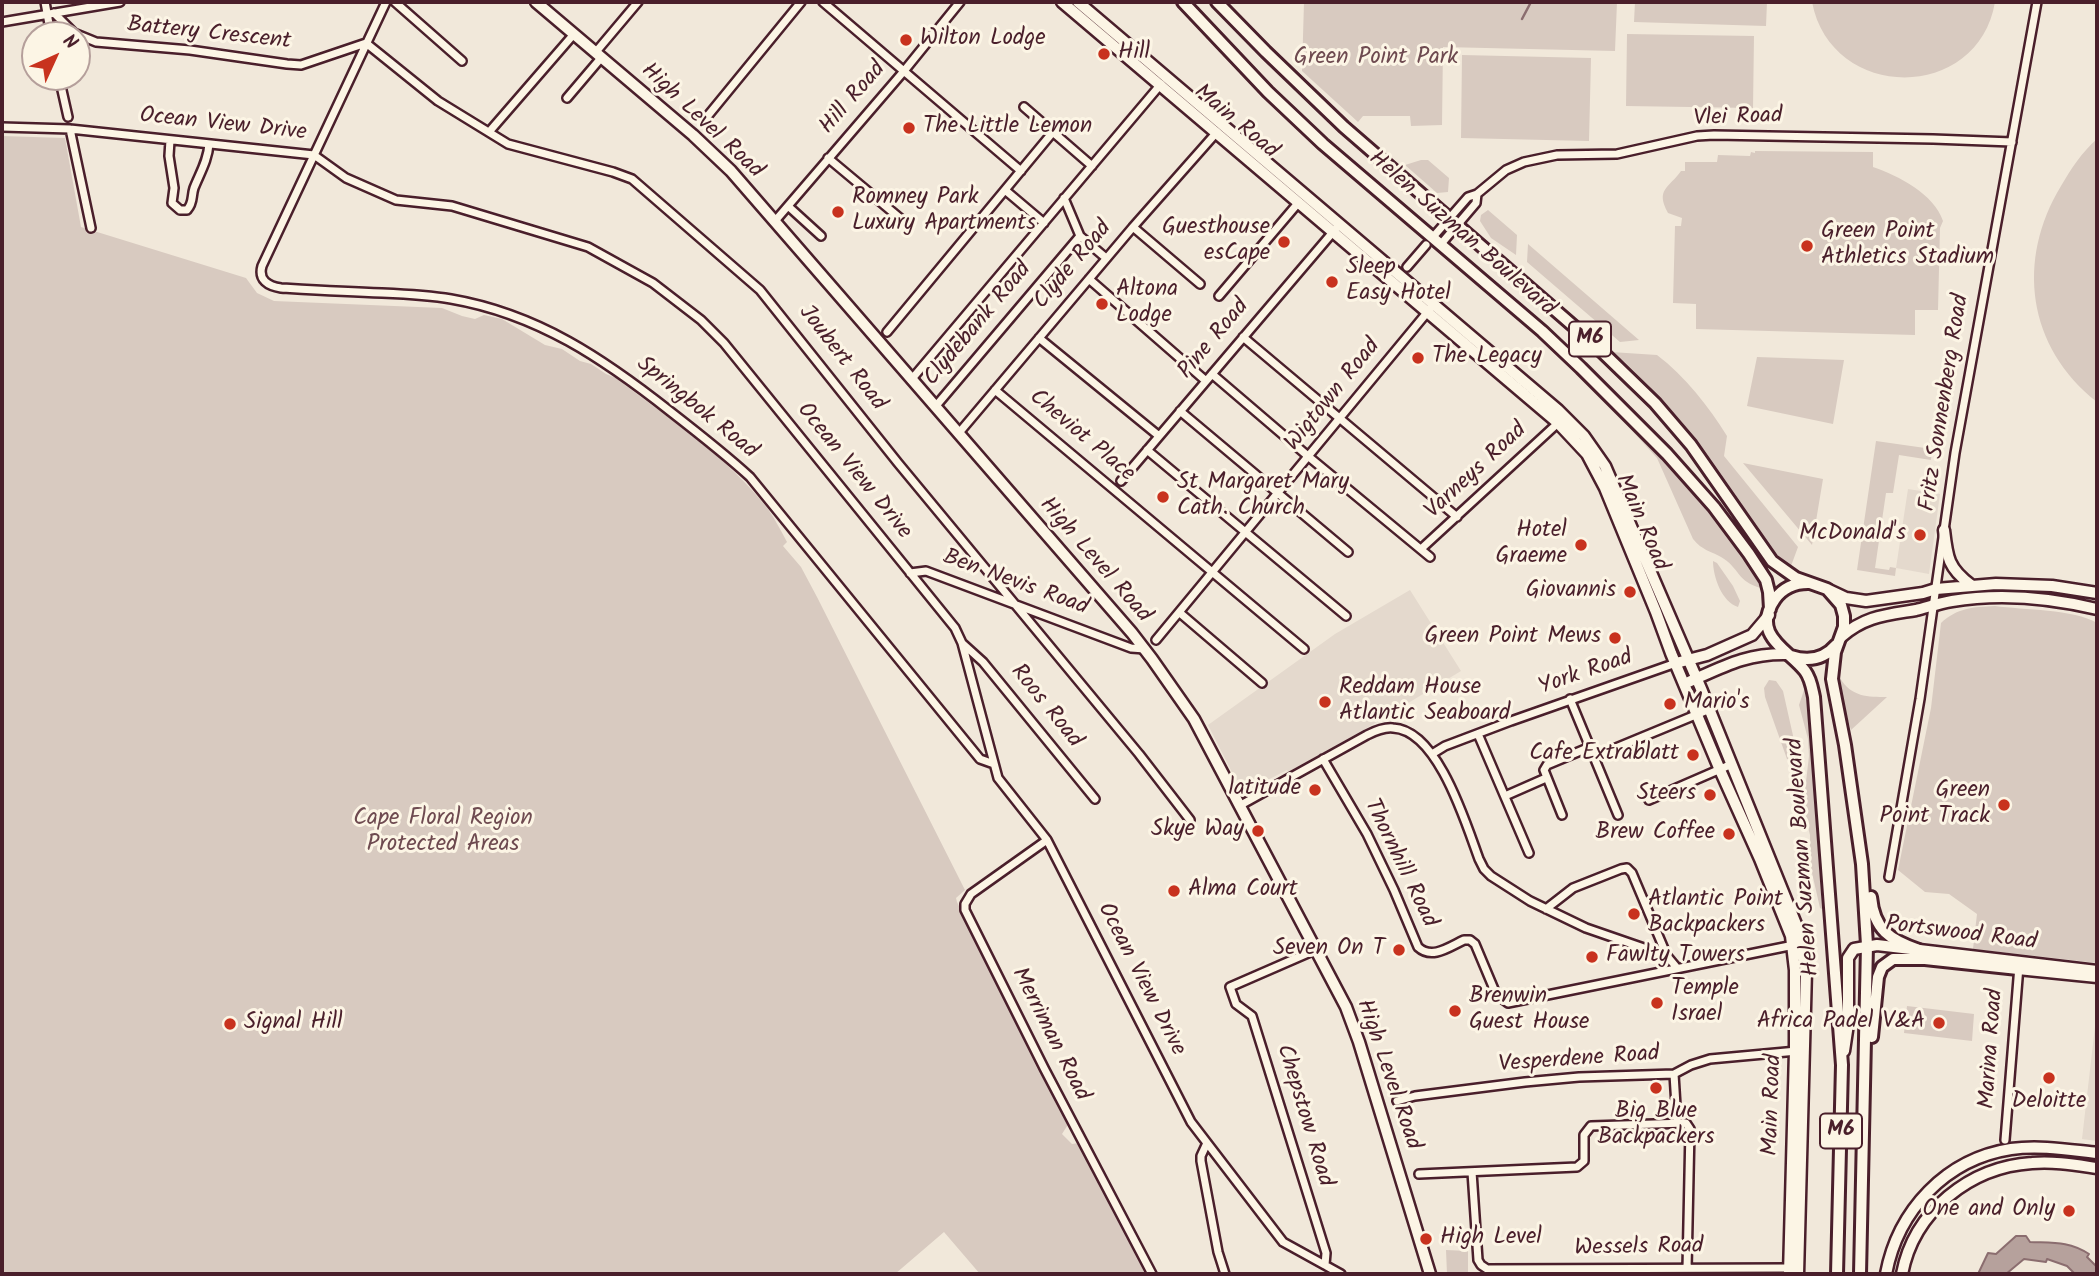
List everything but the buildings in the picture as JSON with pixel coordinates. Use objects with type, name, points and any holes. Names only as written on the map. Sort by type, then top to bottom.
[{"type":"main road","name":"Helen Suzman Boulevard","points":[[1183,2],[1268,92],[1314,135],[1567,355],[1690,479],[1723,518],[1762,573],[1769,592],[1769,626],[1772,637],[1779,648],[1807,674],[1812,688],[1842,1065],[1838,1274]]},
{"type":"main road","name":"Helen Suzman Boulevard","points":[[1217,2],[1344,127],[1594,342],[1646,394],[1691,445],[1772,561],[1787,573],[1829,590],[1844,612],[1844,625],[1832,668],[1832,684],[1845,746],[1863,864],[1867,945],[1860,1274]]},
{"type":"main road","points":[[1770,612],[1777,597],[1786,589],[1798,584],[1812,583]]},
{"type":"main road","points":[[1788,654],[1800,659],[1815,659],[1829,652],[1840,640]]},
{"type":"main road","points":[[1863,864],[1873,910],[1880,927],[1891,938],[1919,950]]},
{"type":"main road","points":[[1866,1064],[1872,1047],[1878,977],[1882,967],[1889,961],[1897,958],[2019,965]]},
{"type":"street","points":[[45,2],[51,13],[51,21]]},
{"type":"street","points":[[2,22],[120,2]]},
{"type":"street","points":[[314,155],[386,2]]},
{"type":"street","points":[[394,2],[462,61]]},
{"type":"street","name":"High Level Road","points":[[536,2],[713,153],[1145,649],[1194,719],[1353,1024],[1430,1274]]},
{"type":"street","points":[[567,98],[638,2]]},
{"type":"street","points":[[706,118],[801,2]]},
{"type":"street","points":[[823,2],[1021,171]]},
{"type":"street","name":"Hill Road","points":[[775,221],[960,2]]},
{"type":"street","name":"Main Road","points":[[1062,2],[1163,81],[1431,309],[1558,423],[1583,450],[1600,476],[1720,770],[1764,857]]},
{"type":"street","name":"Main Road","points":[[1078,2],[1163,81]]},
{"type":"street","name":"Fritz Sonnenberg Road","points":[[1934,605],[1964,400],[2037,2]]},
{"type":"street","name":"Battery Crescent","points":[[51,13],[89,41],[190,50],[287,64],[301,65],[366,43]]},
{"type":"street","points":[[489,132],[573,34]]},
{"type":"street","name":"Joubert Road","points":[[366,43],[438,102],[508,144],[632,179],[760,289],[898,463],[1139,754],[1190,820]]},
{"type":"street","points":[[911,380],[1163,81]]},
{"type":"street","points":[[62,91],[68,117]]},
{"type":"street","points":[[1024,107],[1092,166]]},
{"type":"street","name":"Ocean View Drive","points":[[2,127],[70,129],[314,155],[346,178],[396,200],[452,206],[575,242],[653,283],[701,320],[724,343],[955,628],[962,643],[993,764],[1003,785],[1047,840],[1191,1122],[1283,1242],[1341,1274]]},
{"type":"street","points":[[70,129],[91,228]]},
{"type":"street","name":"Main Road","points":[[1220,129],[1299,202],[1336,228]]},
{"type":"street","name":"Clyde Road","points":[[958,434],[1106,258],[1220,129]]},
{"type":"street","points":[[887,332],[1053,132]]},
{"type":"street","name":"Vlei Road","points":[[1407,267],[1454,221],[1468,197],[1476,194],[1506,170],[1534,159],[1557,155],[1617,154],[1697,136],[2012,142]]},
{"type":"street","points":[[170,140],[169,156],[174,188],[172,203],[180,210],[187,209],[192,204],[193,192],[208,157],[209,144]]},
{"type":"street","name":"Springbok Road","points":[[314,155],[262,266],[261,277],[264,282],[272,287],[420,295],[476,304],[546,329],[599,358],[730,458],[750,477],[980,759],[993,764]]},
{"type":"street","points":[[828,158],[901,219]]},
{"type":"street","points":[[1005,190],[1044,223]]},
{"type":"street","points":[[1065,198],[1080,236],[1106,258]]},
{"type":"street","points":[[1219,296],[1299,202]]},
{"type":"street","points":[[788,206],[821,236]]},
{"type":"street","points":[[1133,227],[1200,284]]},
{"type":"street","name":"Pine Road","points":[[1121,481],[1336,228]]},
{"type":"street","name":"Clydebank Road","points":[[935,407],[1080,236]]},
{"type":"street","points":[[1089,279],[1206,381]]},
{"type":"street","name":"Main Road","points":[[1431,309],[1565,417],[1595,450],[1612,481],[1732,764],[1797,945],[1800,1051],[1794,1271]]},
{"type":"street","name":"Wigtown Road","points":[[1156,640],[1431,309]]},
{"type":"street","points":[[1243,337],[1457,517]]},
{"type":"street","points":[[1039,338],[1159,436]]},
{"type":"street","points":[[1212,374],[1430,557]]},
{"type":"street","name":"Cheviot Place","points":[[995,390],[1304,649]]},
{"type":"street","points":[[1180,411],[1348,552]]},
{"type":"street","name":"Varneys Road","points":[[1421,549],[1558,423]]},
{"type":"street","points":[[1147,450],[1346,616]]},
{"type":"street","points":[[1944,530],[1951,566],[1957,575],[1971,585]]},
{"type":"street","name":"Ben Nevis Road","points":[[910,573],[926,571],[1132,648],[1145,649]]},
{"type":"street","points":[[1829,590],[1846,598],[1866,601],[1971,585],[2025,584],[2097,593]]},
{"type":"street","points":[[1840,640],[1854,626],[1868,619],[1972,598],[2024,598],[2097,609]]},
{"type":"street","points":[[1889,877],[1934,605]]},
{"type":"street","points":[[1675,663],[1707,655],[1752,635],[1770,612]]},
{"type":"street","points":[[1180,613],[1262,683]]},
{"type":"street","name":"Roos Road","points":[[962,643],[983,662],[1095,799]]},
{"type":"street","points":[[1684,684],[1757,655],[1788,654]]},
{"type":"street","name":"York Road","points":[[1432,754],[1445,746],[1570,699],[1675,663]]},
{"type":"street","points":[[1570,699],[1618,815]]},
{"type":"street","points":[[1594,757],[1710,709]]},
{"type":"street","points":[[1239,806],[1373,732],[1392,728],[1407,732],[1432,754],[1450,785],[1484,869],[1498,882],[1586,928],[1667,956]]},
{"type":"street","points":[[1478,734],[1529,853]]},
{"type":"street","points":[[1562,815],[1544,769],[1547,765],[1590,747]]},
{"type":"street","name":"Thornhill Road","points":[[1323,759],[1367,834],[1418,947],[1430,954],[1470,940],[1475,944],[1496,994],[1503,1002],[1512,1003],[1677,968]]},
{"type":"street","points":[[1649,800],[1732,764]]},
{"type":"street","points":[[1505,796],[1546,778]]},
{"type":"street","name":"Merriman Road","points":[[1047,840],[971,894],[965,904],[965,910],[1152,1274]]},
{"type":"street","points":[[1546,909],[1573,888],[1621,869],[1628,869],[1667,956],[1677,968],[1797,945]]},
{"type":"street","name":"Portswood Road","points":[[1842,1065],[1848,1024],[1848,958],[1853,950],[1867,945],[1919,950],[2097,977]]},
{"type":"street","name":"Chepstow Road","points":[[1315,950],[1230,987],[1236,1004],[1252,1016],[1326,1253],[1328,1269]]},
{"type":"street","name":"Portswood Road","points":[[2019,965],[2097,971]]},
{"type":"street","name":"Marina Road","points":[[2005,1139],[2019,965]]},
{"type":"street","name":"Vesperdene Road","points":[[1397,1101],[1415,1096],[1525,1082],[1674,1074],[1710,1059],[1800,1051]]},
{"type":"street","points":[[1674,1074],[1676,1122]]},
{"type":"street","points":[[1419,1174],[1577,1167],[1584,1161],[1584,1135],[1591,1126],[1686,1123],[1690,1129],[1687,1269]]},
{"type":"street","points":[[1207,1143],[1201,1161],[1218,1252],[1225,1274]]},
{"type":"street","points":[[1886,1274],[1899,1232],[1912,1210],[1933,1186],[1952,1171],[1988,1154],[2028,1147],[2097,1153]]},
{"type":"street","points":[[1902,1274],[1906,1258],[1928,1217],[1948,1196],[1966,1183],[1992,1171],[2032,1163],[2097,1168]]},
{"type":"street","name":"Wessels Road","points":[[1472,1172],[1478,1260],[1487,1269],[1794,1271]]},
{"type":"shaded area","points":[[1908,489],[1940,494],[1929,574],[1896,568]]},
{"type":"shaded area","name":"Reddam House Atlantic Seaboard","points":[[1410,590],[1461,671],[1362,731],[1288,772],[1287,770],[1256,786],[1257,789],[1251,793],[1241,790],[1208,725],[1335,634]]},
{"type":"shaded area","points":[[2097,1009],[2097,1141],[2082,1139]]},
{"type":"shaded area","points":[[2016,1236],[2026,1236],[2030,1242],[2061,1244],[2082,1250],[2089,1254],[2087,1257],[2097,1267],[2097,1274],[2075,1274],[2067,1266],[2047,1259],[2046,1262],[2024,1259],[2006,1274],[1978,1274],[1988,1253],[1996,1254]]},
{"type":"green space","name":"Green Point Park","points":[[1304,2],[1617,2],[1615,51],[1443,47],[1442,125],[1411,126],[1410,116],[1363,116],[1358,122],[1302,71]]},
{"type":"green space","points":[[1635,2],[1767,2],[1766,26],[1634,22]]},
{"type":"green space","points":[[1812,2],[1995,2],[1983,35],[1962,59],[1935,73],[1904,77],[1874,73],[1846,58],[1825,35]]},
{"type":"green space","points":[[1627,34],[1754,36],[1753,108],[1626,106]]},
{"type":"green space","points":[[1462,55],[1591,58],[1589,141],[1461,138]]},
{"type":"green space","name":"Cape Floral Region Protected Areas","points":[[2,136],[65,138],[81,227],[246,278],[257,293],[274,301],[442,308],[475,319],[484,315],[502,319],[545,345],[562,349],[616,378],[696,439],[734,472],[771,513],[787,542],[783,546],[801,567],[817,597],[965,890],[956,898],[957,902],[1037,1068],[1069,1123],[1062,1134],[1072,1144],[1079,1143],[1147,1274],[980,1274],[944,1232],[895,1274],[2,1274]]},
{"type":"green space","points":[[2097,139],[2097,402],[2074,380],[2056,355],[2043,329],[2036,301],[2034,272],[2038,243],[2047,214],[2073,167]]},
{"type":"green space","name":"Green Point Athletics Stadium","points":[[1751,152],[1873,152],[1873,167],[1894,175],[1932,202],[1943,221],[1940,228],[1938,310],[1915,310],[1915,335],[1696,329],[1696,304],[1673,303],[1675,226],[1681,226],[1682,218],[1668,213],[1663,199],[1665,189],[1681,171],[1685,171],[1685,162],[1717,162],[1718,155],[1750,156]]},
{"type":"green space","points":[[1428,160],[1449,178],[1448,192],[1437,193],[1405,165]]},
{"type":"green space","points":[[1488,210],[1517,235],[1516,255],[1491,238],[1480,221],[1481,215]]},
{"type":"green space","points":[[1528,244],[1639,340],[1620,342],[1527,262]]},
{"type":"green space","points":[[1611,352],[1657,355],[1696,393],[1727,436],[1724,456],[1798,547],[1791,566],[1768,545],[1673,413],[1630,367]]},
{"type":"green space","points":[[1757,357],[1844,360],[1833,424],[1747,406]]},
{"type":"green space","points":[[1626,424],[1651,443],[1718,522],[1737,547],[1761,588],[1747,582],[1727,561],[1703,548],[1693,539],[1657,458]]},
{"type":"green space","points":[[1876,441],[1932,449],[1931,460],[1899,455],[1893,493],[1886,493],[1875,568],[1896,568],[1895,576],[1857,570]]},
{"type":"green space","points":[[1743,463],[1823,479],[1812,545]]},
{"type":"green space","points":[[1713,561],[1733,586],[1740,601],[1738,607],[1723,594]]},
{"type":"green space","name":"Green Point Track","points":[[1995,606],[2075,615],[2097,623],[2097,963],[1973,949],[1977,914],[1949,894],[1925,892],[1898,870],[1931,708],[1941,623],[1966,609]]},
{"type":"green space","points":[[1801,678],[1807,692],[1822,909],[1810,864],[1810,835],[1805,815],[1809,756],[1808,739],[1799,705],[1804,690]]},
{"type":"green space","points":[[1840,678],[1855,692],[1887,697],[1851,730],[1840,694]]},
{"type":"green space","points":[[1769,680],[1776,681],[1783,691],[1794,740],[1790,760],[1787,759],[1765,697],[1764,688]]},
{"type":"green space","name":"Africa Padel V&A","points":[[1907,1006],[1974,1014],[1972,1041],[1904,1033]]},
{"type":"green space","points":[[1446,1250],[1468,1251],[1468,1274],[1447,1274]]},
{"type":"waterway","points":[[1522,19],[1531,2]]},
{"type":"place","name":"Wilton Lodge","points":[[906,40]]},
{"type":"place","name":"Hill","points":[[1104,54]]},
{"type":"place","name":"The Little Lemon","points":[[909,128]]},
{"type":"place","name":"Romney Park Luxury Apartments","points":[[838,212]]},
{"type":"place","name":"Guesthouse esCape","points":[[1284,242]]},
{"type":"place","name":"Green Point Athletics Stadium","points":[[1807,246]]},
{"type":"place","name":"Sleep Easy Hotel","points":[[1332,282]]},
{"type":"place","name":"Altona Lodge","points":[[1102,304]]},
{"type":"place","name":"The Legacy","points":[[1418,358]]},
{"type":"place","name":"St Margaret Mary Cath. Church","points":[[1163,497]]},
{"type":"place","name":"McDonald's","points":[[1920,535]]},
{"type":"place","name":"Hotel Graeme","points":[[1581,545]]},
{"type":"place","name":"Giovannis","points":[[1630,592]]},
{"type":"place","name":"Green Point Mews","points":[[1615,638]]},
{"type":"place","name":"Reddam House Atlantic Seaboard","points":[[1325,702]]},
{"type":"place","name":"Mario's","points":[[1670,704]]},
{"type":"place","name":"Cafe Extrablatt","points":[[1693,755]]},
{"type":"place","name":"latitude","points":[[1315,790]]},
{"type":"place","name":"Steers","points":[[1710,795]]},
{"type":"place","name":"Green Point Track","points":[[2004,805]]},
{"type":"place","name":"Skye Way","points":[[1258,831]]},
{"type":"place","name":"Brew Coffee","points":[[1729,834]]},
{"type":"place","name":"Alma Court","points":[[1174,891]]},
{"type":"place","name":"Atlantic Point Backpackers","points":[[1634,914]]},
{"type":"place","name":"Seven On T","points":[[1399,950]]},
{"type":"place","name":"Fawlty Towers","points":[[1592,957]]},
{"type":"place","name":"Temple Israel","points":[[1657,1003]]},
{"type":"place","name":"Brenwin Guest House","points":[[1455,1011]]},
{"type":"place","name":"Africa Padel V&A","points":[[1939,1023]]},
{"type":"place","name":"Signal Hill","points":[[230,1024]]},
{"type":"place","name":"Deloitte","points":[[2049,1078]]},
{"type":"place","name":"Big Blue Backpackers","points":[[1656,1088]]},
{"type":"place","name":"One and Only","points":[[2069,1211]]},
{"type":"place","name":"High Level","points":[[1426,1239]]}]
